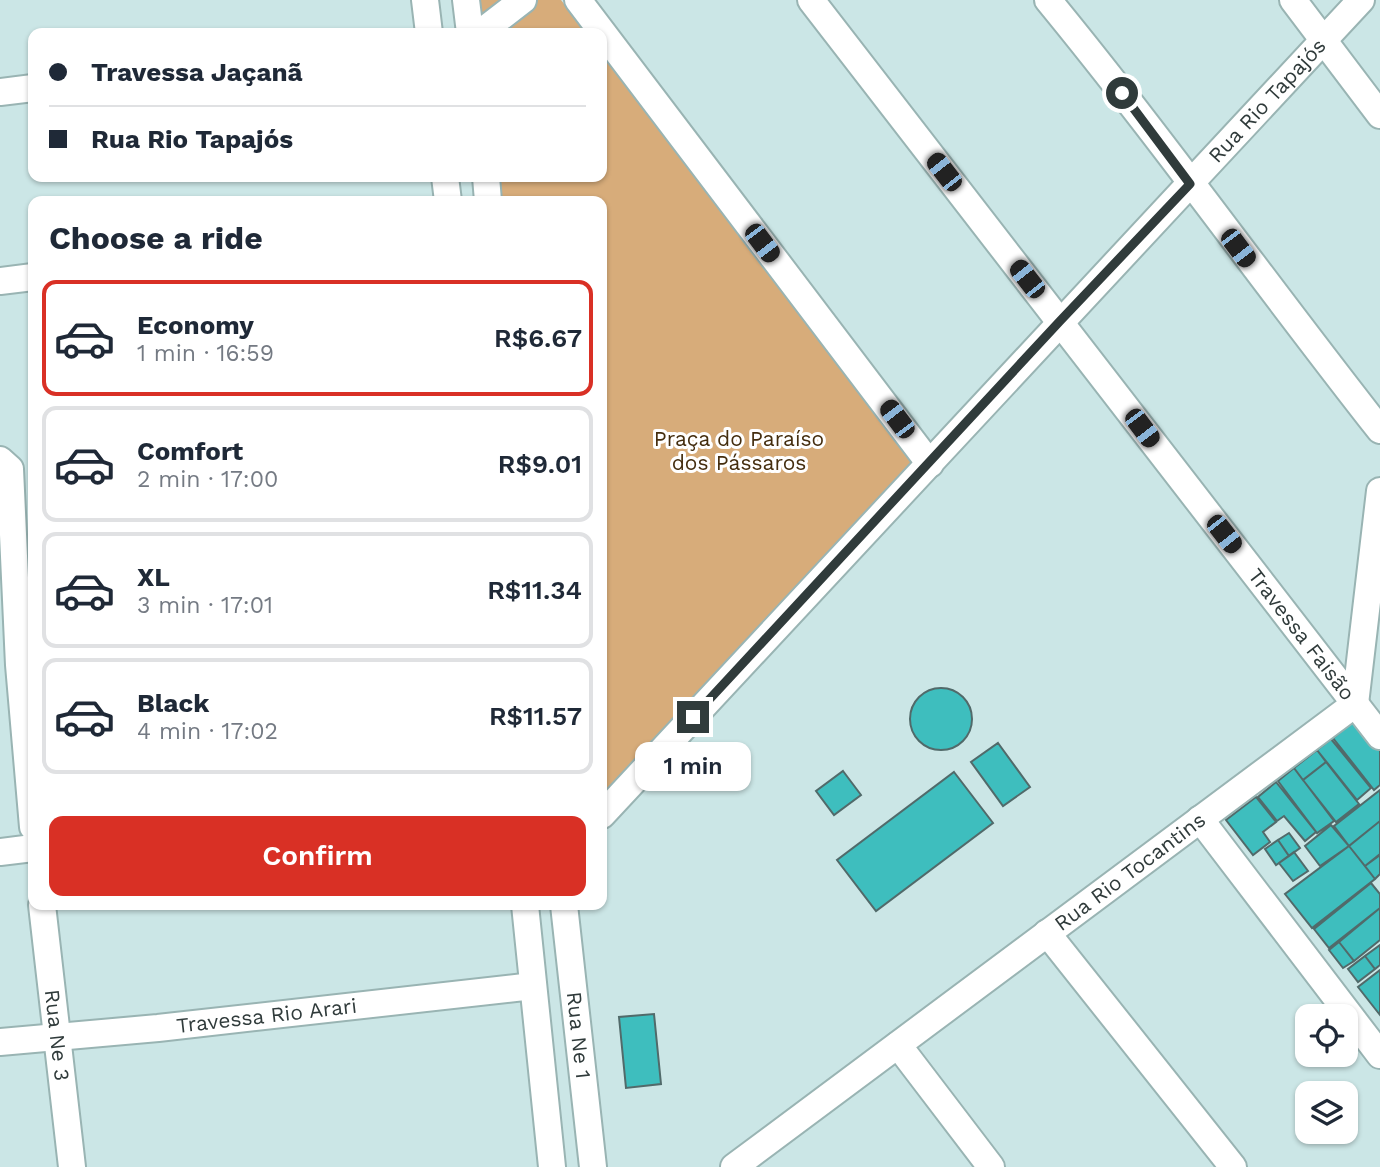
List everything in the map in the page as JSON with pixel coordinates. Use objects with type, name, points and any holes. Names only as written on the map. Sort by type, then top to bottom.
[{"type":"street","points":[[425,0],[428,28]]},
{"type":"street","points":[[466,0],[469,28]]},
{"type":"street","points":[[487,28],[523,0]]},
{"type":"street","points":[[578,0],[599,28]]},
{"type":"street","name":"Travessa Faisão","points":[[811,0],[1380,736]]},
{"type":"street","points":[[1048,0],[1380,430]]},
{"type":"street","points":[[1293,0],[1380,115]]},
{"type":"street","name":"Rua Rio Tapajós","points":[[607,810],[1361,0]]},
{"type":"street","points":[[607,38],[930,464]]},
{"type":"street","points":[[0,92],[28,89]]},
{"type":"street","points":[[0,281],[28,278]]},
{"type":"street","points":[[11,466],[17,666],[28,777]]},
{"type":"street","points":[[1355,704],[1380,491]]},
{"type":"street","name":"Rua Rio Tocantins","points":[[740,1165],[1355,704]]},
{"type":"street","points":[[1200,819],[1380,1055]]},
{"type":"street","points":[[0,852],[28,849]]},
{"type":"street","name":"Rua Ne 3","points":[[43,910],[72,1167]]},
{"type":"street","name":"Rua Ne 1","points":[[525,910],[552,1167]]},
{"type":"street","name":"Rua Ne 1","points":[[565,910],[593,1167]]},
{"type":"street","points":[[1047,933],[1233,1167]]},
{"type":"street","name":"Travessa Rio Arari","points":[[0,1042],[159,1028],[533,986]]},
{"type":"street","points":[[898,1045],[991,1167]]},
{"type":"green space","points":[[468,0],[561,0],[583,28],[471,28]]},
{"type":"green space","name":"Praça do Paraíso dos Pássaros","points":[[607,58],[918,459],[607,793],[607,196],[487,196],[485,182],[607,182]]},
{"type":"building","points":[[935,688],[947,688],[963,697],[970,707],[970,731],[963,741],[947,750],[935,750],[924,745],[915,736],[910,725],[910,713],[915,702],[924,693]]},
{"type":"building","points":[[1359,717],[1380,744],[1380,785],[1374,790],[1333,738]]},
{"type":"building","points":[[1331,739],[1371,788],[1357,800],[1317,750]]},
{"type":"building","points":[[998,743],[1030,787],[1003,806],[971,762]]},
{"type":"building","points":[[1317,750],[1326,762],[1303,780],[1294,768]]},
{"type":"building","points":[[1326,762],[1359,804],[1336,822],[1303,780]]},
{"type":"building","points":[[1294,768],[1334,821],[1317,833],[1278,781]]},
{"type":"building","points":[[843,771],[861,795],[834,815],[816,791]]},
{"type":"building","points":[[954,772],[993,823],[876,911],[837,860]]},
{"type":"building","points":[[1276,782],[1316,832],[1305,841],[1284,816],[1277,821],[1258,797]]},
{"type":"building","points":[[1380,790],[1380,821],[1349,846],[1334,826]]},
{"type":"building","points":[[1256,797],[1276,822],[1263,832],[1270,842],[1253,855],[1226,820]]},
{"type":"building","points":[[1380,821],[1380,854],[1365,866],[1349,846]]},
{"type":"building","points":[[1331,825],[1349,846],[1320,866],[1305,846]]},
{"type":"building","points":[[1289,833],[1300,848],[1289,856],[1278,840]]},
{"type":"building","points":[[1278,840],[1289,856],[1276,865],[1265,849]]},
{"type":"building","points":[[1349,846],[1375,879],[1312,928],[1285,894]]},
{"type":"building","points":[[1294,852],[1308,871],[1293,881],[1279,863]]},
{"type":"building","points":[[1380,855],[1380,874],[1375,879],[1365,866]]},
{"type":"building","points":[[1371,883],[1380,894],[1380,908],[1329,948],[1314,929]]},
{"type":"building","points":[[1380,908],[1380,940],[1354,961],[1339,942]]},
{"type":"building","points":[[1339,942],[1354,961],[1343,968],[1329,950]]},
{"type":"building","points":[[1380,945],[1380,965],[1375,969],[1365,956]]},
{"type":"building","points":[[1365,956],[1375,969],[1358,982],[1348,969]]},
{"type":"building","points":[[1380,970],[1380,1015],[1358,987]]},
{"type":"building","points":[[654,1014],[661,1084],[626,1088],[619,1017]]},
{"type":"route","points":[[693,717],[1190,184],[1122,93]]}]
